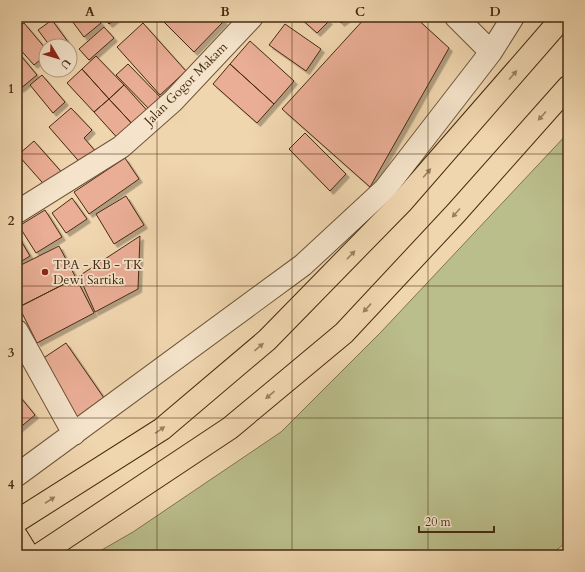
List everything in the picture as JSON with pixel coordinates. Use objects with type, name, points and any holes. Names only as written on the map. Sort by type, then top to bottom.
[{"type":"highway","points":[[17,521],[162,429],[268,340],[402,202],[563,17]]},
{"type":"highway","points":[[39,555],[230,428],[344,333],[456,213],[568,87]]},
{"type":"highway","points":[[17,537],[28,555]]},
{"type":"street","name":"Jalan Gogor Makam","points":[[17,212],[121,147],[173,101],[252,17]]},
{"type":"street","points":[[456,17],[491,52]]},
{"type":"street","points":[[17,475],[303,265],[315,254],[385,189],[491,52],[513,17]]},
{"type":"street","points":[[17,331],[74,434]]},
{"type":"green space","points":[[568,133],[568,541],[550,555],[93,555],[133,532],[281,432],[381,332]]},
{"type":"building","points":[[69,17],[96,17],[101,23],[84,37]]},
{"type":"building","points":[[103,17],[118,17],[109,24]]},
{"type":"building","points":[[159,17],[220,17],[224,21],[194,52]]},
{"type":"building","points":[[299,17],[324,17],[329,21],[317,33]]},
{"type":"building","points":[[336,17],[349,17],[341,23]]},
{"type":"building","points":[[366,17],[415,17],[449,48],[370,187],[282,109]]},
{"type":"building","points":[[52,20],[65,38],[44,38],[38,30]]},
{"type":"building","points":[[24,23],[38,40],[38,62],[34,65],[17,46],[17,28]]},
{"type":"building","points":[[143,23],[186,71],[160,95],[117,47]]},
{"type":"building","points":[[285,24],[321,49],[306,71],[269,45]]},
{"type":"building","points":[[104,27],[114,38],[89,60],[79,49]]},
{"type":"building","points":[[250,41],[294,81],[274,104],[230,64]]},
{"type":"building","points":[[17,51],[37,75],[20,89],[17,86]]},
{"type":"building","points":[[96,56],[124,85],[109,99],[82,69]]},
{"type":"building","points":[[128,64],[165,102],[153,113],[116,75]]},
{"type":"building","points":[[230,64],[274,104],[257,123],[213,84]]},
{"type":"building","points":[[82,69],[109,99],[94,112],[67,83],[72,78],[78,78],[78,73]]},
{"type":"building","points":[[38,78],[45,78],[65,102],[53,113],[30,85]]},
{"type":"building","points":[[124,85],[152,116],[137,129],[109,99]]},
{"type":"building","points":[[109,99],[137,129],[122,143],[94,112]]},
{"type":"building","points":[[71,108],[92,130],[84,138],[97,153],[83,166],[49,127]]},
{"type":"building","points":[[305,133],[346,174],[330,191],[289,149]]},
{"type":"building","points":[[34,141],[65,176],[49,190],[18,155]]},
{"type":"building","points":[[125,158],[139,179],[89,214],[74,192]]},
{"type":"building","points":[[126,196],[144,225],[114,244],[96,214]]},
{"type":"building","points":[[72,198],[87,219],[66,233],[52,213]]},
{"type":"building","points":[[45,210],[62,237],[36,253],[19,226]]},
{"type":"building","points":[[17,234],[30,256],[17,264]]},
{"type":"building","points":[[140,236],[138,289],[95,312],[79,276]]},
{"type":"building","name":"TPA - KB - TK Dewi Sartika","points":[[59,246],[76,278],[19,307],[17,304],[17,267]]},
{"type":"building","points":[[76,278],[94,313],[37,343],[19,307]]},
{"type":"building","points":[[66,343],[104,398],[77,417],[39,361]]},
{"type":"building","points":[[17,393],[35,415],[17,430]]},
{"type":"place","name":"TPA - KB - TK Dewi Sartika","points":[[45,272]]}]
